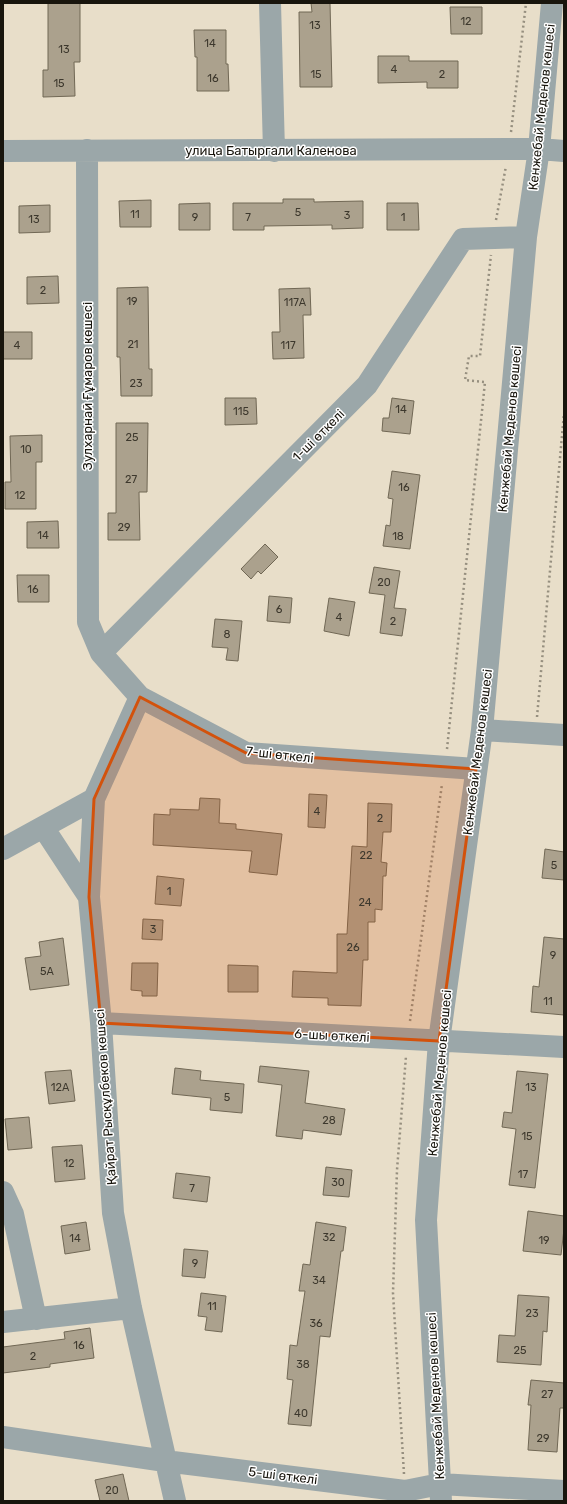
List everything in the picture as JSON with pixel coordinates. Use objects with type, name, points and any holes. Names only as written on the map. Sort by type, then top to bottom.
[{"type":"street","points":[[270,3],[274,151]]},
{"type":"street","name":"Кенжебай Меденов көшесі","points":[[441,1492],[426,1220],[439,1041],[482,730],[526,237],[539,149],[552,3]]},
{"type":"street","name":"улица Батыргали Каленова","points":[[3,152],[87,150],[274,151],[509,149],[564,151]]},
{"type":"street","name":"Зулхарнай Ғұмаров көшесі","points":[[87,150],[88,622]]},
{"type":"street","name":"1-ші өткелі","points":[[101,653],[367,385],[463,239],[526,237]]},
{"type":"street","name":"7-ші өткелі","points":[[88,622],[101,653],[140,697],[246,753],[476,769]]},
{"type":"street","name":"Қайрат Рысқұлбеков көшесі","points":[[140,697],[94,799],[89,897],[101,1023],[113,1213],[131,1308],[175,1501]]},
{"type":"street","points":[[482,730],[564,735]]},
{"type":"street","points":[[3,849],[94,799]]},
{"type":"street","points":[[43,827],[89,897]]},
{"type":"street","name":"6-шы өткелі","points":[[101,1023],[564,1047]]},
{"type":"street","points":[[3,1192],[13,1214],[36,1319]]},
{"type":"street","points":[[3,1322],[131,1308]]},
{"type":"street","name":"5-ші өткелі","points":[[3,1437],[165,1461],[405,1491],[564,1491]]},
{"type":"path","points":[[405,1491],[393,1293],[397,1170],[408,1039],[445,767],[484,382],[465,380],[469,356],[480,356],[493,238],[509,149],[526,3]]},
{"type":"path","points":[[536,733],[564,414]]},
{"type":"highlighted area","points":[[140,697],[246,753],[476,769],[439,1041],[101,1023],[89,897],[94,799]]},
{"type":"building","points":[[48,3],[80,3],[80,62],[74,62],[75,96],[43,97],[43,70],[48,70]]},
{"type":"building","points":[[311,3],[330,3],[332,87],[300,87],[299,12],[312,12]]},
{"type":"building","points":[[450,7],[482,7],[482,34],[451,34]]},
{"type":"building","points":[[194,30],[226,30],[226,64],[228,64],[229,91],[197,91],[197,57],[195,57]]},
{"type":"building","points":[[378,56],[409,56],[409,61],[458,61],[458,88],[427,88],[427,82],[378,83]]},
{"type":"building","points":[[283,199],[314,199],[314,202],[363,201],[363,228],[332,229],[332,225],[264,226],[264,230],[233,230],[233,203],[283,203]]},
{"type":"building","points":[[151,200],[151,227],[120,227],[119,201]]},
{"type":"building","points":[[210,203],[210,230],[179,230],[179,204]]},
{"type":"building","points":[[387,203],[418,203],[419,230],[387,230]]},
{"type":"building","points":[[50,205],[50,232],[19,233],[19,206]]},
{"type":"building","points":[[58,276],[59,303],[27,304],[27,277]]},
{"type":"building","points":[[148,287],[149,369],[152,369],[152,396],[121,396],[120,357],[117,357],[117,288]]},
{"type":"building","points":[[310,288],[311,315],[303,315],[304,358],[273,359],[272,332],[280,332],[279,289]]},
{"type":"building","points":[[3,332],[32,332],[32,359],[3,359]]},
{"type":"building","points":[[225,398],[256,398],[257,424],[225,425]]},
{"type":"building","points":[[392,398],[414,401],[410,434],[382,431],[383,418],[389,418]]},
{"type":"building","points":[[116,423],[148,423],[147,492],[139,492],[140,540],[108,540],[108,513],[116,513]]},
{"type":"building","points":[[42,435],[42,462],[36,462],[36,509],[5,509],[5,482],[11,482],[10,436]]},
{"type":"building","points":[[392,471],[420,475],[410,549],[383,546],[386,525],[390,526],[393,499],[388,498]]},
{"type":"building","points":[[58,521],[59,548],[27,548],[27,522]]},
{"type":"building","points":[[265,544],[278,557],[261,574],[258,571],[251,579],[241,569]]},
{"type":"building","points":[[374,567],[400,571],[394,608],[406,609],[402,636],[380,633],[385,595],[369,593]]},
{"type":"building","points":[[17,575],[49,575],[49,602],[18,602]]},
{"type":"building","points":[[269,596],[292,598],[290,623],[267,621]]},
{"type":"building","points":[[329,598],[355,602],[349,636],[324,631]]},
{"type":"building","points":[[215,619],[242,621],[238,661],[226,660],[228,648],[212,647]]},
{"type":"building","points":[[309,794],[327,795],[325,828],[308,827]]},
{"type":"building","points":[[200,798],[220,799],[219,823],[236,824],[236,829],[282,834],[277,875],[249,872],[252,851],[153,845],[154,814],[170,815],[170,809],[199,810]]},
{"type":"building","points":[[368,803],[392,804],[391,832],[383,832],[381,862],[387,863],[386,876],[383,876],[382,910],[375,909],[375,922],[368,922],[368,960],[363,960],[361,1006],[328,1005],[328,998],[292,997],[293,971],[337,973],[337,934],[347,934],[352,846],[367,847]]},
{"type":"building","points":[[545,849],[564,852],[564,880],[542,878]]},
{"type":"building","points":[[157,876],[184,879],[181,906],[155,904]]},
{"type":"building","points":[[143,919],[163,920],[162,940],[142,939]]},
{"type":"building","points":[[544,937],[564,939],[564,1015],[531,1012],[533,986],[539,987]]},
{"type":"building","points":[[63,938],[69,985],[30,990],[25,958],[41,956],[39,942]]},
{"type":"building","points":[[132,963],[158,963],[157,996],[142,996],[142,991],[131,990]]},
{"type":"building","points":[[228,965],[258,966],[258,992],[228,992]]},
{"type":"building","points":[[260,1066],[309,1071],[305,1103],[345,1109],[341,1135],[303,1130],[302,1139],[276,1136],[282,1085],[258,1082]]},
{"type":"building","points":[[175,1068],[201,1071],[200,1080],[244,1084],[242,1113],[210,1110],[211,1098],[172,1094]]},
{"type":"building","points":[[71,1070],[75,1101],[49,1104],[45,1072]]},
{"type":"building","points":[[517,1071],[548,1074],[535,1188],[509,1185],[516,1129],[502,1127],[504,1112],[512,1113]]},
{"type":"building","points":[[29,1117],[32,1148],[8,1150],[5,1119]]},
{"type":"building","points":[[82,1145],[85,1179],[55,1182],[52,1147]]},
{"type":"building","points":[[326,1167],[352,1170],[349,1197],[323,1195]]},
{"type":"building","points":[[176,1173],[210,1177],[207,1202],[173,1198]]},
{"type":"building","points":[[528,1211],[564,1216],[561,1255],[523,1251]]},
{"type":"building","points":[[86,1222],[90,1250],[65,1254],[61,1226]]},
{"type":"building","points":[[316,1222],[346,1227],[343,1251],[341,1251],[330,1337],[320,1336],[311,1426],[288,1424],[293,1380],[287,1379],[290,1345],[297,1346],[305,1291],[299,1291],[303,1264],[310,1265]]},
{"type":"building","points":[[184,1249],[208,1251],[205,1278],[182,1276]]},
{"type":"building","points":[[201,1293],[226,1296],[222,1332],[205,1330],[207,1317],[198,1316]]},
{"type":"building","points":[[518,1295],[549,1297],[547,1332],[543,1331],[541,1365],[497,1362],[499,1335],[515,1336]]},
{"type":"building","points":[[90,1328],[94,1358],[50,1364],[50,1367],[3,1373],[3,1347],[65,1339],[64,1332]]},
{"type":"building","points":[[531,1380],[564,1383],[564,1408],[560,1408],[557,1452],[528,1450],[531,1405],[528,1405]]},
{"type":"building","points":[[123,1474],[129,1501],[100,1501],[95,1480]]}]
